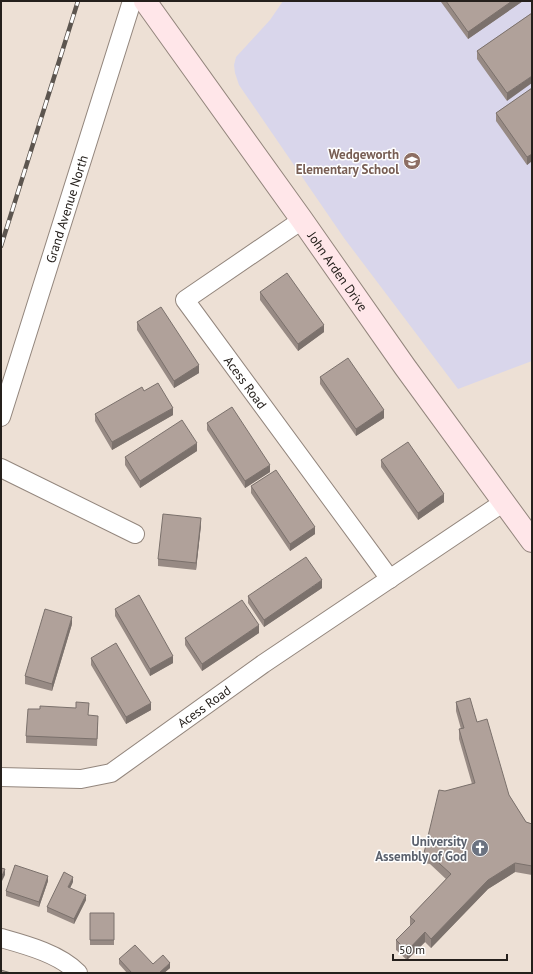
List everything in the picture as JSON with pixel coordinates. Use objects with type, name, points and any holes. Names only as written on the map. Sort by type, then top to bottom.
[{"type":"street","name":"Grand Avenue North","points":[[1,417],[132,1]]},
{"type":"street","name":"John Arden Drive","points":[[145,1],[405,367],[532,541]]},
{"type":"street","name":"Acess Road","points":[[302,220],[185,300],[390,579]]},
{"type":"street","points":[[1,468],[135,534]]},
{"type":"street","name":"Acess Road","points":[[1,776],[81,779],[111,773],[262,664],[504,502]]},
{"type":"street","points":[[1,938],[56,957],[78,973]]},
{"type":"shaded area","name":"Wedgeworth Elementary School","points":[[283,1],[532,1],[532,361],[458,389],[344,238],[239,85],[235,73],[234,65],[236,57],[270,20]]},
{"type":"building","points":[[446,1],[512,1],[468,32]]},
{"type":"building","points":[[532,13],[532,76],[507,93],[477,51]]},
{"type":"building","points":[[532,88],[532,154],[527,157],[496,113]]},
{"type":"building","points":[[287,273],[324,325],[298,344],[260,292]]},
{"type":"building","points":[[161,307],[199,365],[174,381],[137,322]]},
{"type":"building","points":[[348,358],[384,410],[356,429],[320,377]]},
{"type":"building","points":[[158,383],[173,408],[112,442],[95,414],[142,387],[144,391]]},
{"type":"building","points":[[232,407],[270,465],[245,481],[207,423]]},
{"type":"building","points":[[182,420],[197,443],[140,481],[125,457]]},
{"type":"building","points":[[408,442],[444,494],[418,513],[381,460]]},
{"type":"building","points":[[276,470],[315,527],[290,544],[251,486]]},
{"type":"building","points":[[163,514],[201,518],[196,563],[158,559]]},
{"type":"building","points":[[306,557],[322,580],[264,620],[248,596]]},
{"type":"building","points":[[139,595],[173,656],[150,669],[115,609]]},
{"type":"building","points":[[242,600],[259,625],[202,664],[185,638]]},
{"type":"building","points":[[45,609],[72,617],[52,684],[25,676]]},
{"type":"building","points":[[116,643],[151,703],[126,717],[91,658]]},
{"type":"building","name":"University Assembly of God","points":[[470,698],[477,722],[487,719],[509,795],[526,822],[532,824],[532,866],[515,863],[488,880],[431,939],[425,932],[407,951],[396,940],[415,921],[410,917],[451,874],[430,855],[424,853],[439,790],[445,791],[475,783],[459,729],[464,728],[456,702]]},
{"type":"building","points":[[76,702],[89,703],[88,715],[98,716],[97,739],[26,736],[28,709],[40,709],[40,706],[76,708]]},
{"type":"building","points":[[15,865],[48,876],[39,902],[6,891]]},
{"type":"building","points":[[1,868],[5,869],[1,878]]},
{"type":"building","points":[[64,872],[73,877],[68,887],[86,895],[74,919],[47,907]]},
{"type":"building","points":[[90,913],[114,913],[114,940],[90,940]]},
{"type":"building","points":[[135,945],[153,964],[163,955],[170,963],[159,973],[132,973],[119,959]]},
{"type":"building","points":[[1,970],[11,973],[1,973]]},
{"type":"railway","points":[[1,246],[78,1]]},
{"type":"place","name":"Wedgeworth Elementary School","points":[[412,161]]},
{"type":"place","name":"University Assembly of God","points":[[480,848]]}]
